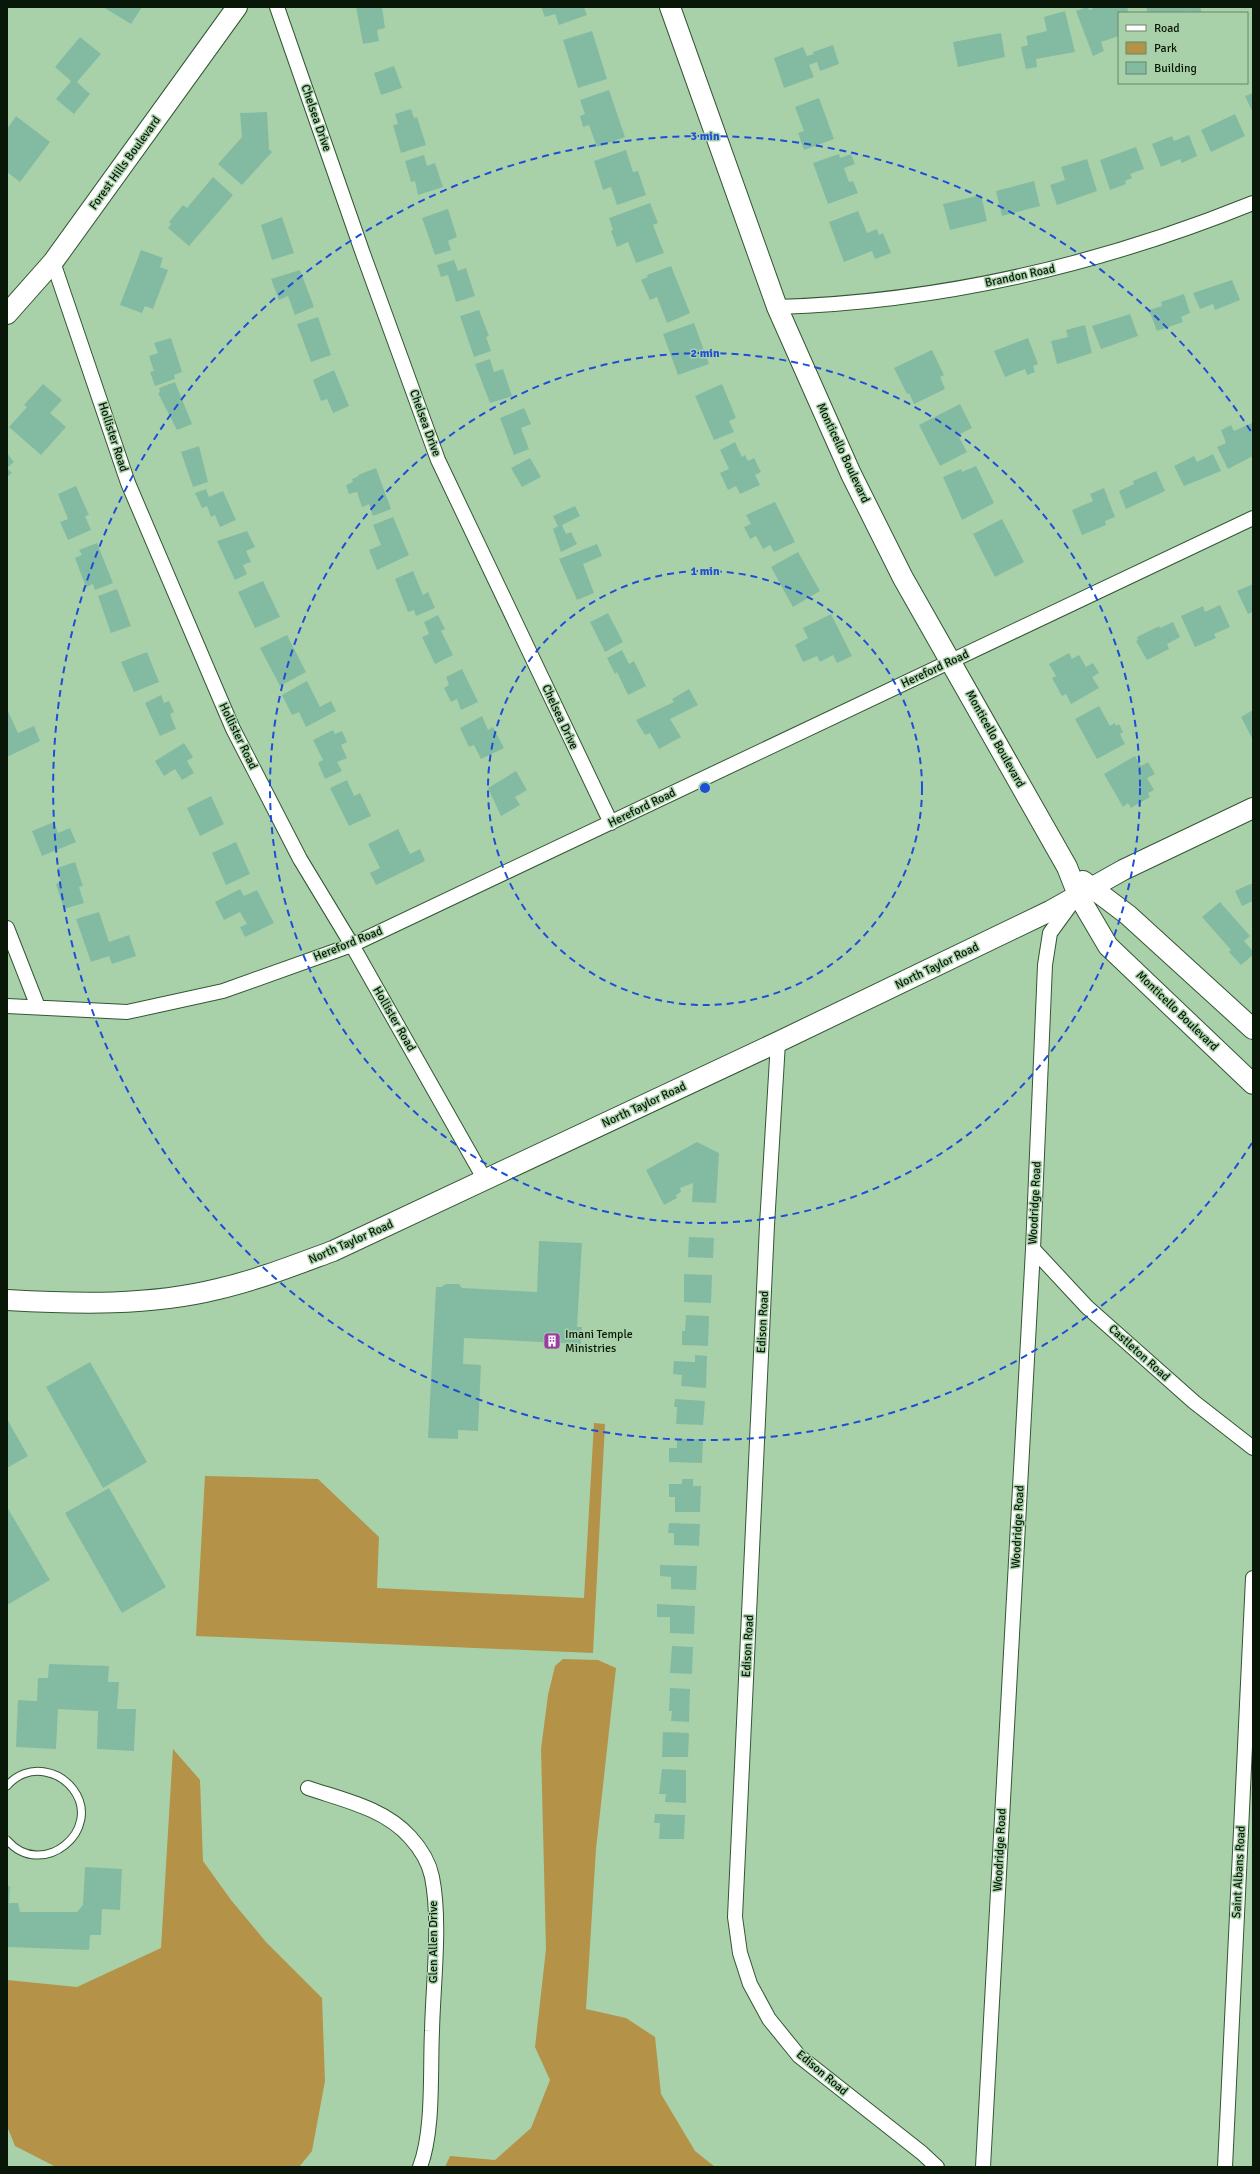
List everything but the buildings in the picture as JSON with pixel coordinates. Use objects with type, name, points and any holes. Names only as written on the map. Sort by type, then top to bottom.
[{"type":"street","name":"Forest Hills Boulevard","points":[[7,314],[53,262],[237,7]]},
{"type":"street","name":"Chelsea Drive","points":[[277,7],[362,251],[438,460],[611,823]]},
{"type":"street","name":"Monticello Boulevard","points":[[670,7],[777,307],[850,474],[903,578],[1071,874],[1085,891],[1108,946],[1253,1084]]},
{"type":"street","name":"Brandon Road","points":[[777,307],[825,305],[919,295],[1049,270],[1118,251],[1164,236],[1253,203]]},
{"type":"street","name":"Hollister Road","points":[[53,262],[128,483],[233,729],[300,859],[352,945],[485,1180]]},
{"type":"street","name":"Hereford Road","points":[[7,1006],[127,1012],[224,991],[352,945],[952,662],[1253,518]]},
{"type":"street","name":"North Taylor Road","points":[[7,1300],[64,1303],[125,1302],[189,1295],[217,1290],[265,1277],[333,1251],[778,1042],[1050,911],[1123,870],[1253,808]]},
{"type":"street","points":[[1085,891],[1128,915],[1253,1029]]},
{"type":"street","name":"Woodridge Road","points":[[983,2167],[1033,1249],[1045,965],[1050,933],[1085,891]]},
{"type":"street","points":[[7,928],[38,1007]]},
{"type":"street","name":"Edison Road","points":[[778,1042],[767,1232],[735,1917],[740,1953],[750,1984],[769,2019],[799,2056],[922,2153],[937,2167]]},
{"type":"street","name":"Castleton Road","points":[[1033,1249],[1087,1307],[1194,1402],[1253,1448]]},
{"type":"street","name":"Saint Albans Road","points":[[1225,2167],[1253,1578]]},
{"type":"street","name":"Glen Allen Drive","points":[[308,1788],[369,1809],[390,1819],[411,1838],[427,1861],[432,1876],[436,1912],[428,2126],[420,2167]]},
{"type":"lane","points":[[7,1786],[19,1776],[31,1772],[44,1772],[57,1775],[68,1783],[76,1793],[80,1807],[80,1821],[75,1835],[66,1846],[53,1853],[39,1856],[25,1853],[12,1846],[7,1840]]},
{"type":"green space","points":[[594,1423],[605,1424],[593,1653],[196,1636],[205,1476],[318,1479],[379,1537],[377,1588],[584,1598]]},
{"type":"green space","points":[[563,1659],[598,1660],[616,1668],[596,1849],[586,2009],[626,2018],[655,2037],[661,2094],[695,2151],[715,2167],[445,2167],[450,2156],[495,2160],[531,2128],[550,2080],[535,2047],[546,1949],[541,1749],[548,1695],[555,1666]]},
{"type":"green space","points":[[173,1749],[200,1780],[203,1861],[231,1900],[266,1942],[322,1998],[325,2081],[312,2151],[299,2167],[56,2167],[15,2146],[7,2126],[7,1980],[77,1987],[161,1948]]},
{"type":"place","name":"Imani Temple Ministries","points":[[552,1341]]}]
